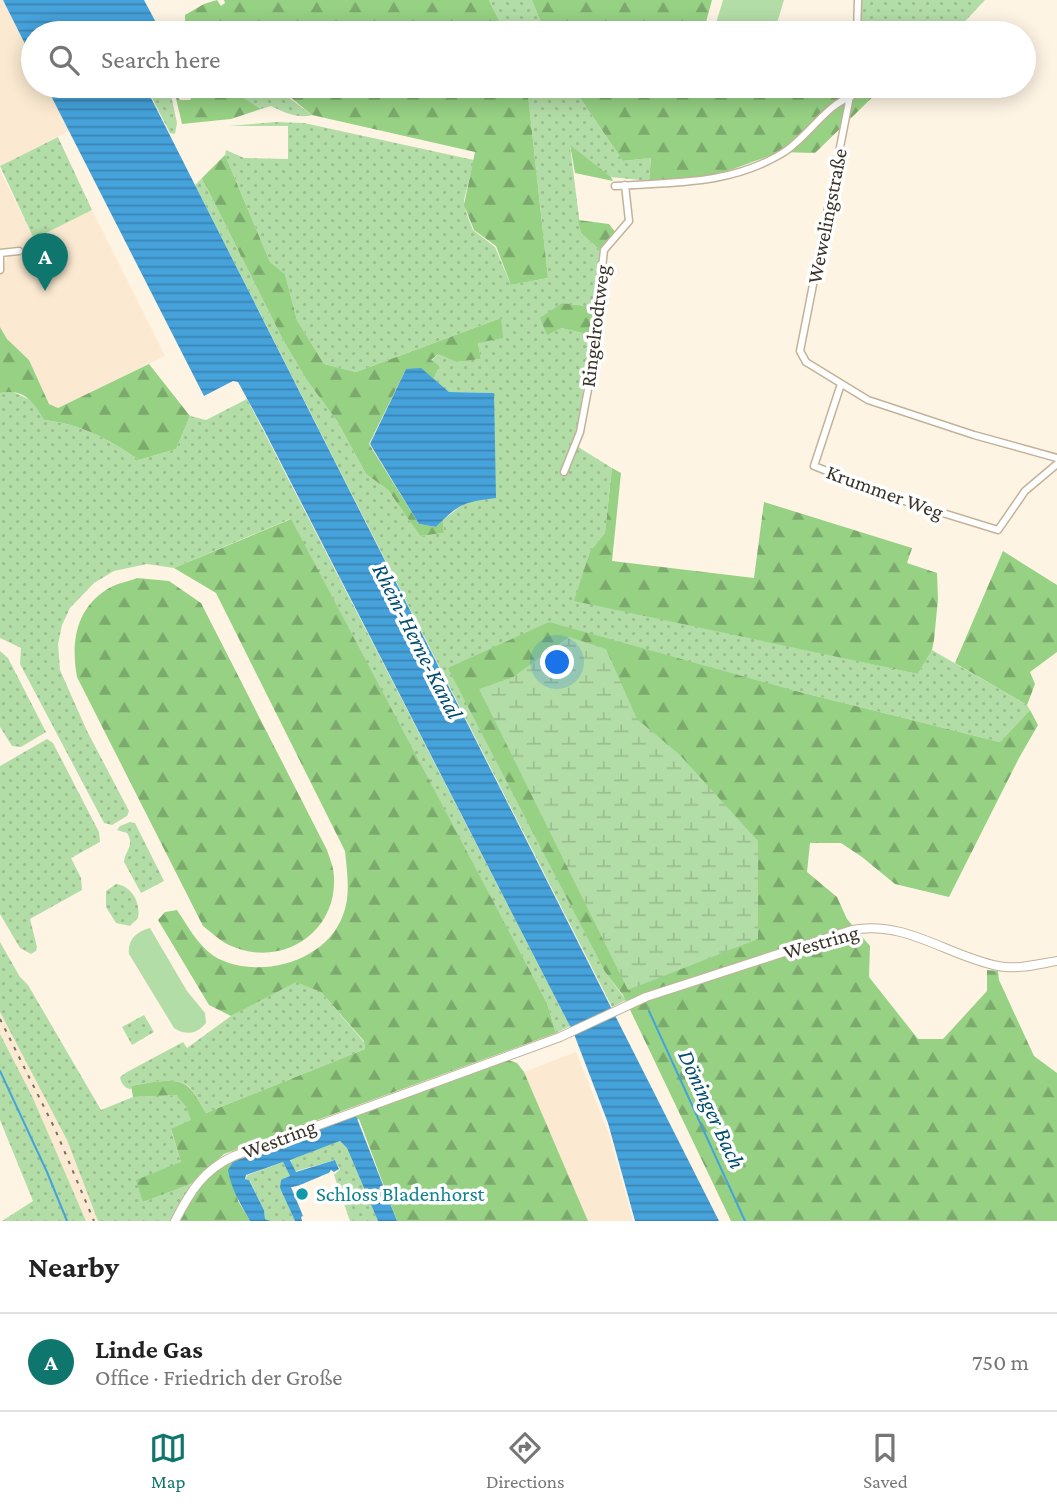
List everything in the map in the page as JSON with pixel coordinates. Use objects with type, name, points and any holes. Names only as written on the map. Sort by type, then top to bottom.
[{"type":"main road","name":"Westring","points":[[175,1221],[198,1181],[224,1160],[566,1034],[628,1003],[862,928],[914,935],[997,966],[1017,967],[1057,961]]},
{"type":"street","points":[[858,21],[859,0]]},
{"type":"street","points":[[615,186],[699,182],[752,169],[783,153],[804,137],[838,100],[847,98]]},
{"type":"street","name":"Wewelingstraße","points":[[841,384],[806,362],[800,351],[851,98]]},
{"type":"street","name":"Ringelrodtweg","points":[[564,472],[580,432],[589,384],[604,250],[629,221],[625,185]]},
{"type":"street","points":[[0,270],[0,255],[19,251]]},
{"type":"street","points":[[841,384],[868,400],[974,435],[1057,458]]},
{"type":"street","name":"Krummer Weg","points":[[841,384],[814,466],[905,501],[998,530],[1025,491],[1057,464]]},
{"type":"shaded area","points":[[0,0],[3,0],[21,36],[21,98],[52,98],[69,131],[0,166]]},
{"type":"shaded area","points":[[0,170],[34,239],[92,210],[165,356],[58,408],[49,404],[29,360],[7,339],[0,327],[0,275],[7,257],[19,254],[18,247],[0,249]]},
{"type":"shaded area","points":[[0,1012],[67,1140],[98,1221],[86,1221],[32,1096],[0,1034]]},
{"type":"shaded area","points":[[576,1052],[609,1134],[633,1221],[588,1221],[524,1072]]},
{"type":"green space","points":[[217,0],[221,6],[225,3],[224,0],[489,0],[499,21],[185,21],[185,15]]},
{"type":"green space","points":[[489,0],[532,0],[540,21],[499,21]]},
{"type":"green space","points":[[532,0],[712,0],[706,21],[540,21]]},
{"type":"green space","points":[[723,0],[784,0],[778,21],[717,21]]},
{"type":"green space","points":[[855,0],[985,0],[965,21],[853,21]]},
{"type":"green space","points":[[152,98],[172,98],[177,123],[175,134],[170,133]]},
{"type":"green space","points":[[176,98],[244,98],[261,109],[231,119],[182,124]]},
{"type":"green space","points":[[244,98],[289,98],[312,115],[286,113],[271,106],[261,109]]},
{"type":"green space","points":[[291,98],[528,98],[548,278],[511,285],[496,246],[474,230],[464,205],[475,152],[312,115]]},
{"type":"green space","points":[[528,98],[580,98],[623,161],[651,158],[649,181],[611,177],[570,146],[581,233],[601,251],[594,307],[562,303],[561,328],[591,335],[575,445],[612,468],[605,533],[590,551],[575,600],[918,674],[932,650],[1027,705],[1030,710],[1000,742],[792,690],[449,667],[605,972],[626,1000],[612,1007],[195,185],[202,178],[283,340],[306,379],[337,421],[366,474],[388,490],[420,536],[444,533],[443,520],[466,502],[494,393],[449,392],[433,379],[431,361],[438,354],[456,362],[481,359],[478,343],[501,318],[356,372],[324,364],[297,320],[285,274],[270,262],[225,155],[226,150],[244,158],[288,159],[288,126],[229,126],[276,122],[304,123],[474,160],[464,200],[473,230],[495,247],[511,285],[548,278]]},
{"type":"green space","points":[[580,98],[872,98],[815,153],[780,152],[725,172],[680,180],[649,181],[651,158],[623,161]]},
{"type":"green space","points":[[58,137],[92,210],[34,239],[0,166]]},
{"type":"green space","points":[[570,145],[611,177],[613,181],[575,173]]},
{"type":"green space","points":[[225,155],[270,262],[285,274],[297,320],[324,364],[356,372],[501,318],[503,338],[478,343],[481,359],[456,362],[438,354],[431,360],[439,366],[433,379],[421,369],[406,369],[369,444],[419,524],[436,527],[443,520],[444,533],[420,536],[388,490],[366,474],[337,421],[306,379],[283,340],[202,178]]},
{"type":"green space","points":[[578,220],[609,224],[616,233],[601,251],[581,233]]},
{"type":"green space","points":[[562,303],[594,307],[591,335],[561,328],[547,335],[540,318]]},
{"type":"green space","points":[[0,327],[7,339],[29,360],[49,404],[58,408],[149,364],[190,416],[176,449],[139,460],[94,434],[70,425],[44,420],[32,402],[21,394],[0,393]]},
{"type":"green space","points":[[11,391],[35,402],[44,420],[70,425],[94,434],[139,460],[176,449],[190,416],[206,420],[247,399],[570,1026],[556,1033],[547,1003],[290,519],[174,568],[147,564],[114,571],[94,583],[70,608],[62,625],[58,644],[60,670],[87,731],[129,811],[127,816],[112,825],[104,823],[20,664],[21,648],[0,638],[0,393]]},
{"type":"green space","points":[[612,468],[621,473],[612,561],[754,578],[764,502],[912,548],[907,563],[937,573],[938,599],[934,640],[932,650],[918,674],[574,601],[590,551],[605,533]]},
{"type":"green space","points":[[291,519],[547,1003],[556,1033],[224,1154],[191,1184],[143,1202],[136,1180],[181,1162],[171,1129],[191,1120],[186,1107],[176,1095],[133,1097],[131,1086],[159,1081],[181,1082],[192,1091],[206,1113],[365,1049],[364,1041],[321,992],[296,982],[231,1016],[209,1005],[158,920],[165,912],[177,910],[195,938],[212,955],[236,965],[254,967],[290,962],[307,955],[322,945],[335,931],[343,915],[348,891],[345,851],[216,593],[174,568]]},
{"type":"green space","points":[[1003,551],[1057,585],[1057,652],[1030,672],[1035,684],[1027,705],[955,663]]},
{"type":"green space","points":[[137,578],[169,581],[201,603],[327,850],[334,877],[332,897],[326,915],[316,930],[285,949],[267,953],[248,951],[226,943],[203,926],[77,677],[75,640],[88,607],[109,588]]},
{"type":"green space","points":[[549,622],[792,690],[1000,742],[1030,710],[1038,725],[949,897],[895,884],[841,843],[810,843],[807,872],[837,897],[847,919],[870,946],[869,977],[918,1039],[943,1039],[987,991],[987,970],[998,971],[999,980],[1034,1056],[1057,1073],[1057,1221],[731,1221],[623,995],[605,972],[448,668]]},
{"type":"green space","points":[[569,637],[606,649],[637,719],[679,754],[758,841],[758,939],[628,990],[479,689],[513,677]]},
{"type":"green space","points":[[0,651],[8,658],[46,732],[21,747],[12,746],[0,727]]},
{"type":"green space","points":[[47,739],[53,743],[99,832],[100,842],[71,858],[81,878],[82,890],[30,919],[37,947],[31,954],[20,948],[0,914],[0,766]]},
{"type":"green space","points":[[130,822],[135,823],[164,881],[141,893],[124,862],[130,845],[129,837],[127,833],[117,830]]},
{"type":"green space","points":[[116,884],[127,888],[137,901],[138,918],[130,926],[116,923],[106,907],[106,891]]},
{"type":"green space","points":[[150,928],[187,991],[205,1013],[206,1023],[195,1032],[187,1033],[174,1028],[129,954],[134,937]]},
{"type":"green space","points":[[0,942],[101,1110],[133,1097],[176,1095],[186,1107],[192,1120],[171,1130],[181,1162],[143,1202],[191,1184],[171,1221],[98,1221],[67,1140],[0,1012]]},
{"type":"green space","points":[[296,981],[321,992],[364,1042],[365,1049],[206,1113],[192,1091],[181,1082],[159,1081],[131,1086],[131,1089],[122,1083],[120,1077],[127,1072],[183,1042],[187,1048],[231,1016]]},
{"type":"green space","points":[[144,1015],[154,1032],[132,1045],[122,1027]]},
{"type":"green space","points":[[0,1034],[32,1096],[86,1221],[2,1221],[33,1201],[0,1120]]},
{"type":"green space","points":[[508,1060],[517,1063],[524,1072],[588,1221],[397,1221],[359,1119],[233,1163],[238,1201],[250,1221],[178,1221],[197,1186],[225,1163]]},
{"type":"green space","points":[[340,1141],[347,1148],[378,1221],[350,1221],[334,1175],[340,1169],[335,1160],[293,1172],[291,1159]]},
{"type":"green space","points":[[283,1162],[290,1176],[280,1188],[295,1221],[270,1221],[265,1219],[264,1210],[250,1181],[245,1178]]},
{"type":"water","points":[[3,0],[144,0],[155,21],[21,21],[21,36]]},
{"type":"water","name":"Rhein-Herne-Kanal","points":[[52,98],[151,98],[719,1221],[635,1221],[608,1123],[574,1034],[263,428],[238,382],[233,381],[204,396]]},
{"type":"water","points":[[421,368],[449,392],[494,393],[496,498],[462,505],[436,527],[419,524],[370,444],[406,369]]},
{"type":"water","points":[[356,1116],[397,1221],[378,1221],[347,1148],[340,1141],[290,1160],[296,1172],[335,1160],[339,1169],[291,1187],[303,1216],[302,1221],[295,1221],[280,1188],[281,1180],[290,1176],[283,1162],[246,1175],[245,1179],[249,1180],[264,1210],[265,1219],[270,1221],[250,1221],[229,1177],[228,1170],[233,1162]]},
{"type":"waterway","name":"Döninger Bach","points":[[649,1011],[745,1221]]},
{"type":"waterway","points":[[0,1071],[67,1221]]},
{"type":"railway","points":[[0,1019],[55,1129],[94,1221]]},
{"type":"place","name":"Linde Gas","points":[[45,291]]},
{"type":"place","name":"Schloss Bladenhorst","points":[[302,1194]]}]
